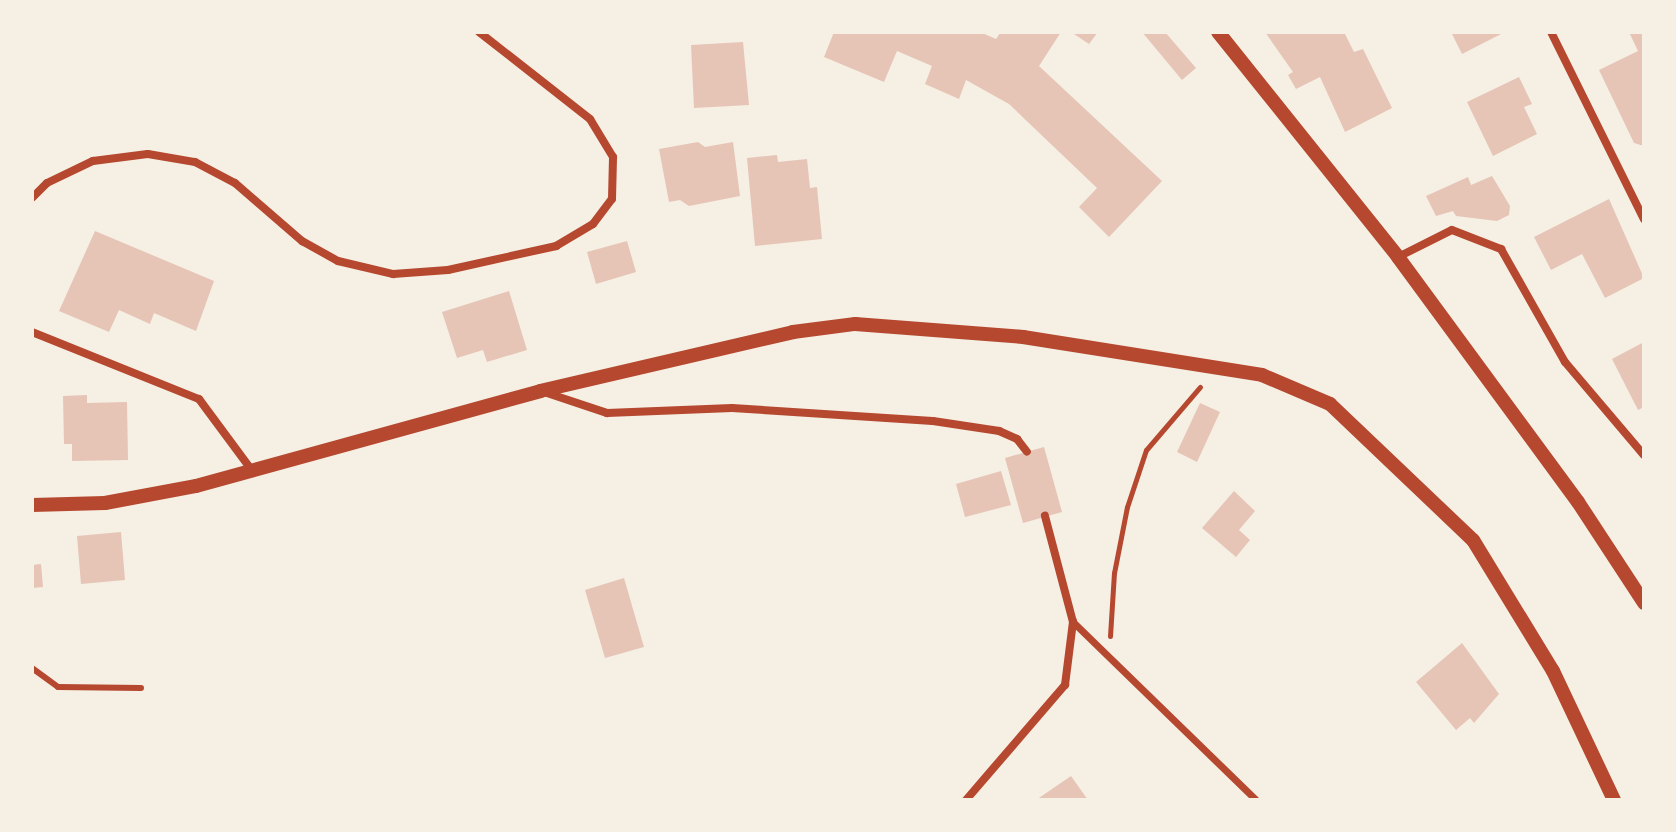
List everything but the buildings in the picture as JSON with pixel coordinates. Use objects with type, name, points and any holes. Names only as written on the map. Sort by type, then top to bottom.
[{"type":"street","points":[[32,198],[47,183],[93,161],[148,154],[195,162],[235,183],[302,241],[338,261],[393,274],[448,270],[556,246],[593,224],[612,199],[613,157],[590,119],[479,32]]},
{"type":"street","points":[[1218,32],[1398,257],[1578,502],[1644,603]]},
{"type":"street","points":[[1551,32],[1644,219]]},
{"type":"street","points":[[1398,257],[1452,230],[1501,249],[1565,362],[1644,455]]},
{"type":"street","points":[[32,505],[105,503],[253,472],[540,391],[793,332],[855,324],[1023,337],[1262,375],[1330,404],[1473,540],[1553,671],[1614,800]]},
{"type":"street","points":[[32,332],[199,399],[253,472]]},
{"type":"street","points":[[540,391],[607,413],[732,408],[948,423],[999,431],[1017,439],[1027,452]]},
{"type":"street","points":[[966,800],[1065,685],[1073,622],[1045,516]]},
{"type":"street","points":[[1073,622],[1256,800]]},
{"type":"lane","points":[[32,668],[58,687],[141,688]]},
{"type":"path","points":[[1109,657],[1114,573],[1127,507],[1146,450],[1216,367]]}]
